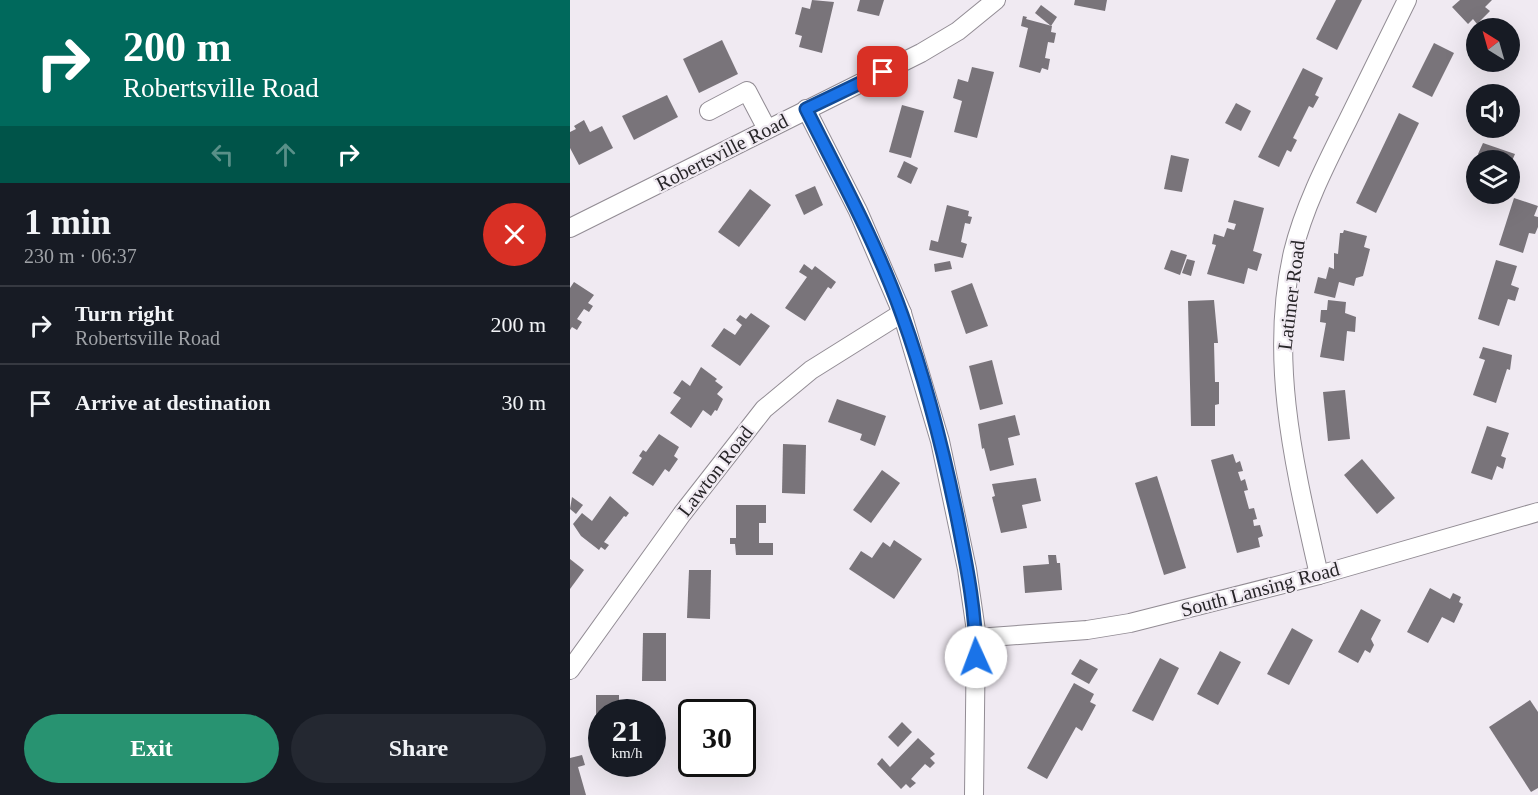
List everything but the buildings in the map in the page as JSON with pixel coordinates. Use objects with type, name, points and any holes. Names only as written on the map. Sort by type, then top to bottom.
[{"type":"street","name":"Robertsville Road","points":[[570,228],[921,53],[958,31],[996,0]]},
{"type":"street","name":"Latimer Road","points":[[1319,574],[1291,447],[1284,385],[1283,334],[1293,254],[1300,229],[1326,163],[1407,0]]},
{"type":"street","points":[[709,111],[747,91],[767,129]]},
{"type":"street","points":[[806,109],[858,211],[902,313],[924,384],[951,488],[967,569],[976,638],[975,795]]},
{"type":"street","name":"Lawton Road","points":[[570,670],[682,514],[764,408],[811,370],[902,313]]},
{"type":"street","name":"South Lansing Road","points":[[976,638],[1087,630],[1130,623],[1319,574],[1538,512]]},
{"type":"route","points":[[883,72],[806,109],[858,211],[902,313],[924,384],[949,480],[967,569],[976,631],[976,657]]}]
